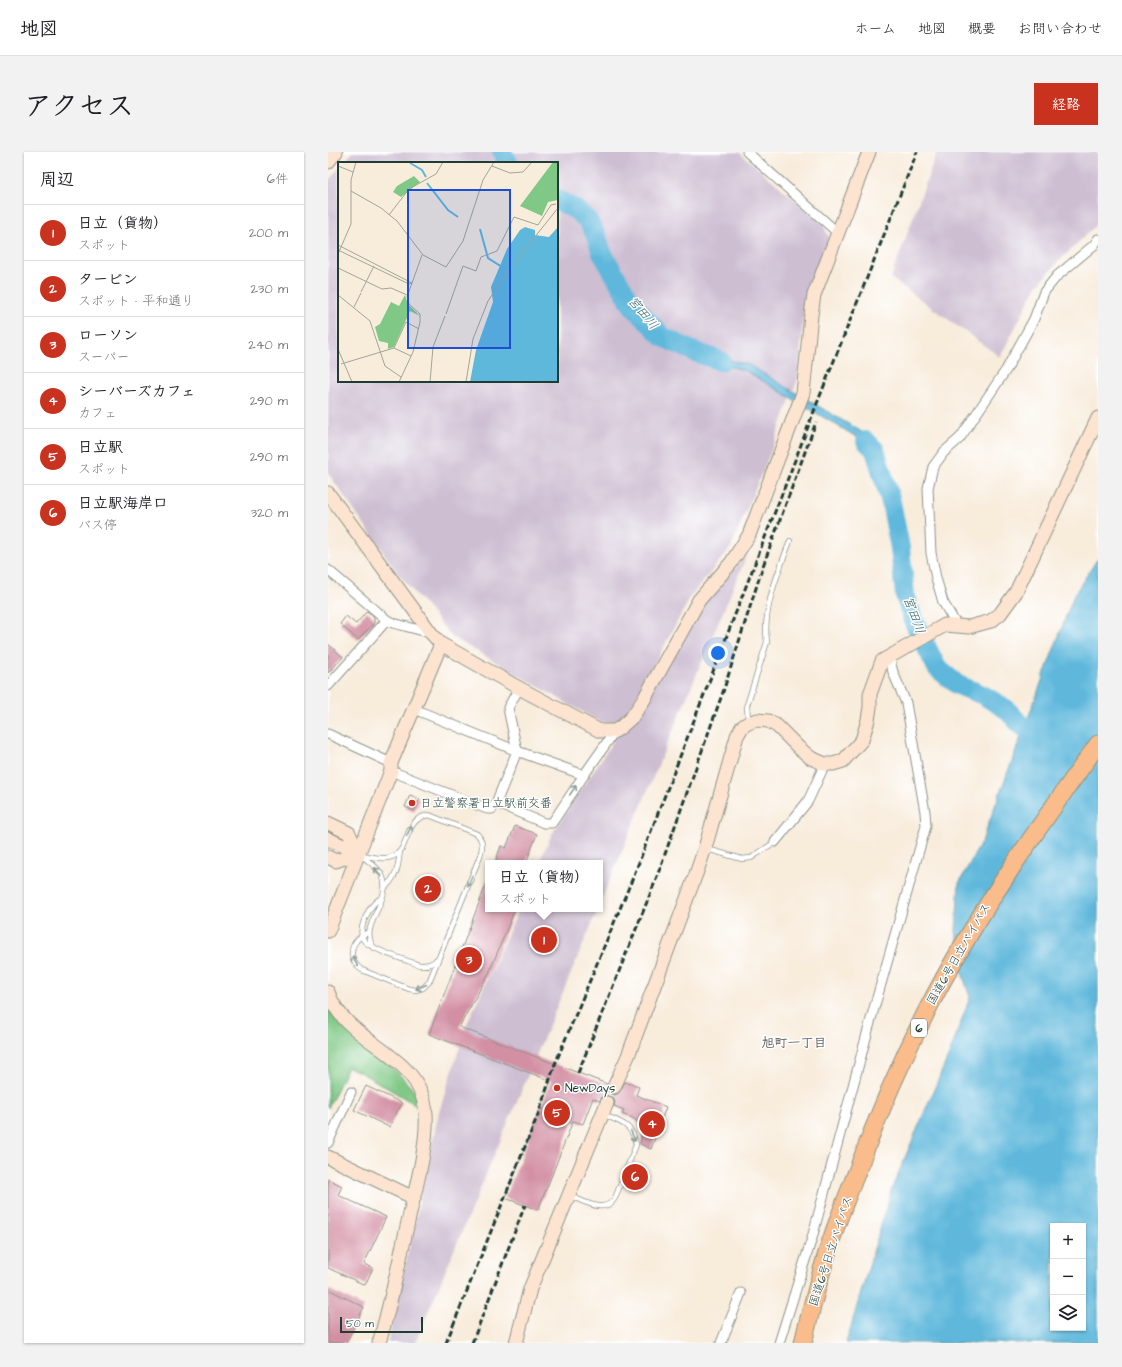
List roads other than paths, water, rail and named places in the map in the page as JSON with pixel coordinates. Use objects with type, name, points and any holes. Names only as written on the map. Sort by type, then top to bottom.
[{"type":"highway","name":"国道6号日立バイパス","points":[[804,1343],[834,1230],[893,1080],[914,1037],[940,986],[1001,884],[1039,826],[1098,744]]},
{"type":"street","points":[[328,162],[336,152]]},
{"type":"street","points":[[747,152],[838,233]]},
{"type":"street","points":[[496,803],[544,823],[552,822],[615,732],[632,717],[699,600],[731,564],[749,535],[803,393],[814,295],[869,152]]},
{"type":"street","points":[[951,625],[936,578],[931,553],[928,488],[933,467],[944,452],[960,438],[1006,370],[1034,319],[1044,292],[1057,276],[1094,245],[1098,239]]},
{"type":"street","points":[[614,1087],[628,1056],[705,848],[742,727],[757,720],[768,721],[777,726],[811,758],[826,764],[833,764],[843,761],[862,740],[868,720],[870,694],[882,661],[951,625],[969,627],[991,620],[1000,614],[1016,592],[1098,418]]},
{"type":"street","points":[[329,497],[431,633],[441,644],[600,732],[615,732]]},
{"type":"street","points":[[330,576],[387,620],[431,633]]},
{"type":"street","points":[[328,686],[387,620]]},
{"type":"street","points":[[328,932],[391,767],[441,644]]},
{"type":"street","points":[[779,1343],[812,1238],[871,1019],[926,826],[925,812],[906,703],[892,672],[894,654]]},
{"type":"street","points":[[328,734],[391,767],[487,810],[492,809],[518,751],[508,708],[519,688]]},
{"type":"street","points":[[414,709],[518,751],[584,775]]},
{"type":"street","points":[[775,842],[808,801],[826,764]]},
{"type":"street","points":[[328,823],[349,833],[358,853]]},
{"type":"street","points":[[328,839],[358,853]]},
{"type":"street","points":[[328,857],[336,861],[358,853]]},
{"type":"street","points":[[328,992],[340,1013],[350,1025],[409,1073],[418,1086],[423,1099],[426,1114],[426,1129],[423,1151],[414,1198],[379,1343]]},
{"type":"street","points":[[328,1143],[351,1092]]},
{"type":"street","points":[[516,1343],[530,1289],[605,1109]]},
{"type":"street","points":[[328,1157],[414,1198]]},
{"type":"street","points":[[721,1343],[741,1293]]},
{"type":"lane","points":[[748,723],[747,705],[767,642],[766,635],[769,605],[776,578],[790,541]]},
{"type":"lane","points":[[358,853],[379,858],[395,856],[400,851],[414,822],[422,816],[429,815],[476,834],[480,838],[482,844],[480,856],[440,957],[429,982],[423,988],[416,990],[409,989],[362,970],[356,966],[352,956],[353,949],[357,939],[369,932]]},
{"type":"lane","points":[[705,848],[742,859],[750,858],[775,842]]},
{"type":"lane","points":[[375,948],[369,938],[369,932],[385,888],[394,878],[399,865],[400,851]]},
{"type":"lane","points":[[358,853],[382,874],[385,888]]},
{"type":"lane","points":[[382,897],[373,903],[362,929],[362,936],[366,943],[375,948],[420,965],[427,966],[434,963],[440,957]]},
{"type":"lane","points":[[568,1195],[602,1207],[610,1204],[615,1198],[636,1145],[631,1131],[626,1125],[605,1109]]},
{"type":"water","points":[[696,349],[749,365],[862,432],[879,449],[884,462],[876,465],[870,449],[862,440],[746,371],[693,355]]},
{"type":"water","points":[[1098,558],[1098,1343],[846,1343],[892,1188],[950,1052],[970,997],[961,970],[956,930],[959,883],[982,841],[1074,595]]},
{"type":"waterway","name":"宮田川","points":[[502,152],[507,162]]},
{"type":"waterway","name":"宮田川","points":[[558,200],[575,209],[588,221],[596,235],[602,253],[633,306],[663,337],[695,352],[721,361]]},
{"type":"waterway","name":"宮田川","points":[[866,441],[875,450],[891,502],[900,548],[905,595],[913,620],[937,668],[958,685],[983,695],[1006,709],[1020,724],[1046,742]]},
{"type":"railway","points":[[446,1343],[539,1112],[555,1064],[634,875],[816,406],[917,152]]},
{"type":"railway","points":[[578,1073],[655,882],[723,692],[763,566],[816,422]]},
{"type":"railway","points":[[472,1343],[525,1205]]},
{"type":"place","name":"日立警察署日立駅前交番","points":[[412,803]]},
{"type":"place","name":"タービン","points":[[428,889]]},
{"type":"place","name":"日立（貨物）","points":[[544,940]]},
{"type":"place","name":"ローソン","points":[[469,960]]},
{"type":"place","name":"NewDays","points":[[557,1088]]},
{"type":"place","name":"日立駅","points":[[557,1113]]},
{"type":"place","name":"シーバーズカフェ","points":[[652,1124]]},
{"type":"place","name":"日立駅海岸口","points":[[635,1177]]},
{"type":"district","name":"旭町一丁目","points":[[794,1043]]}]
